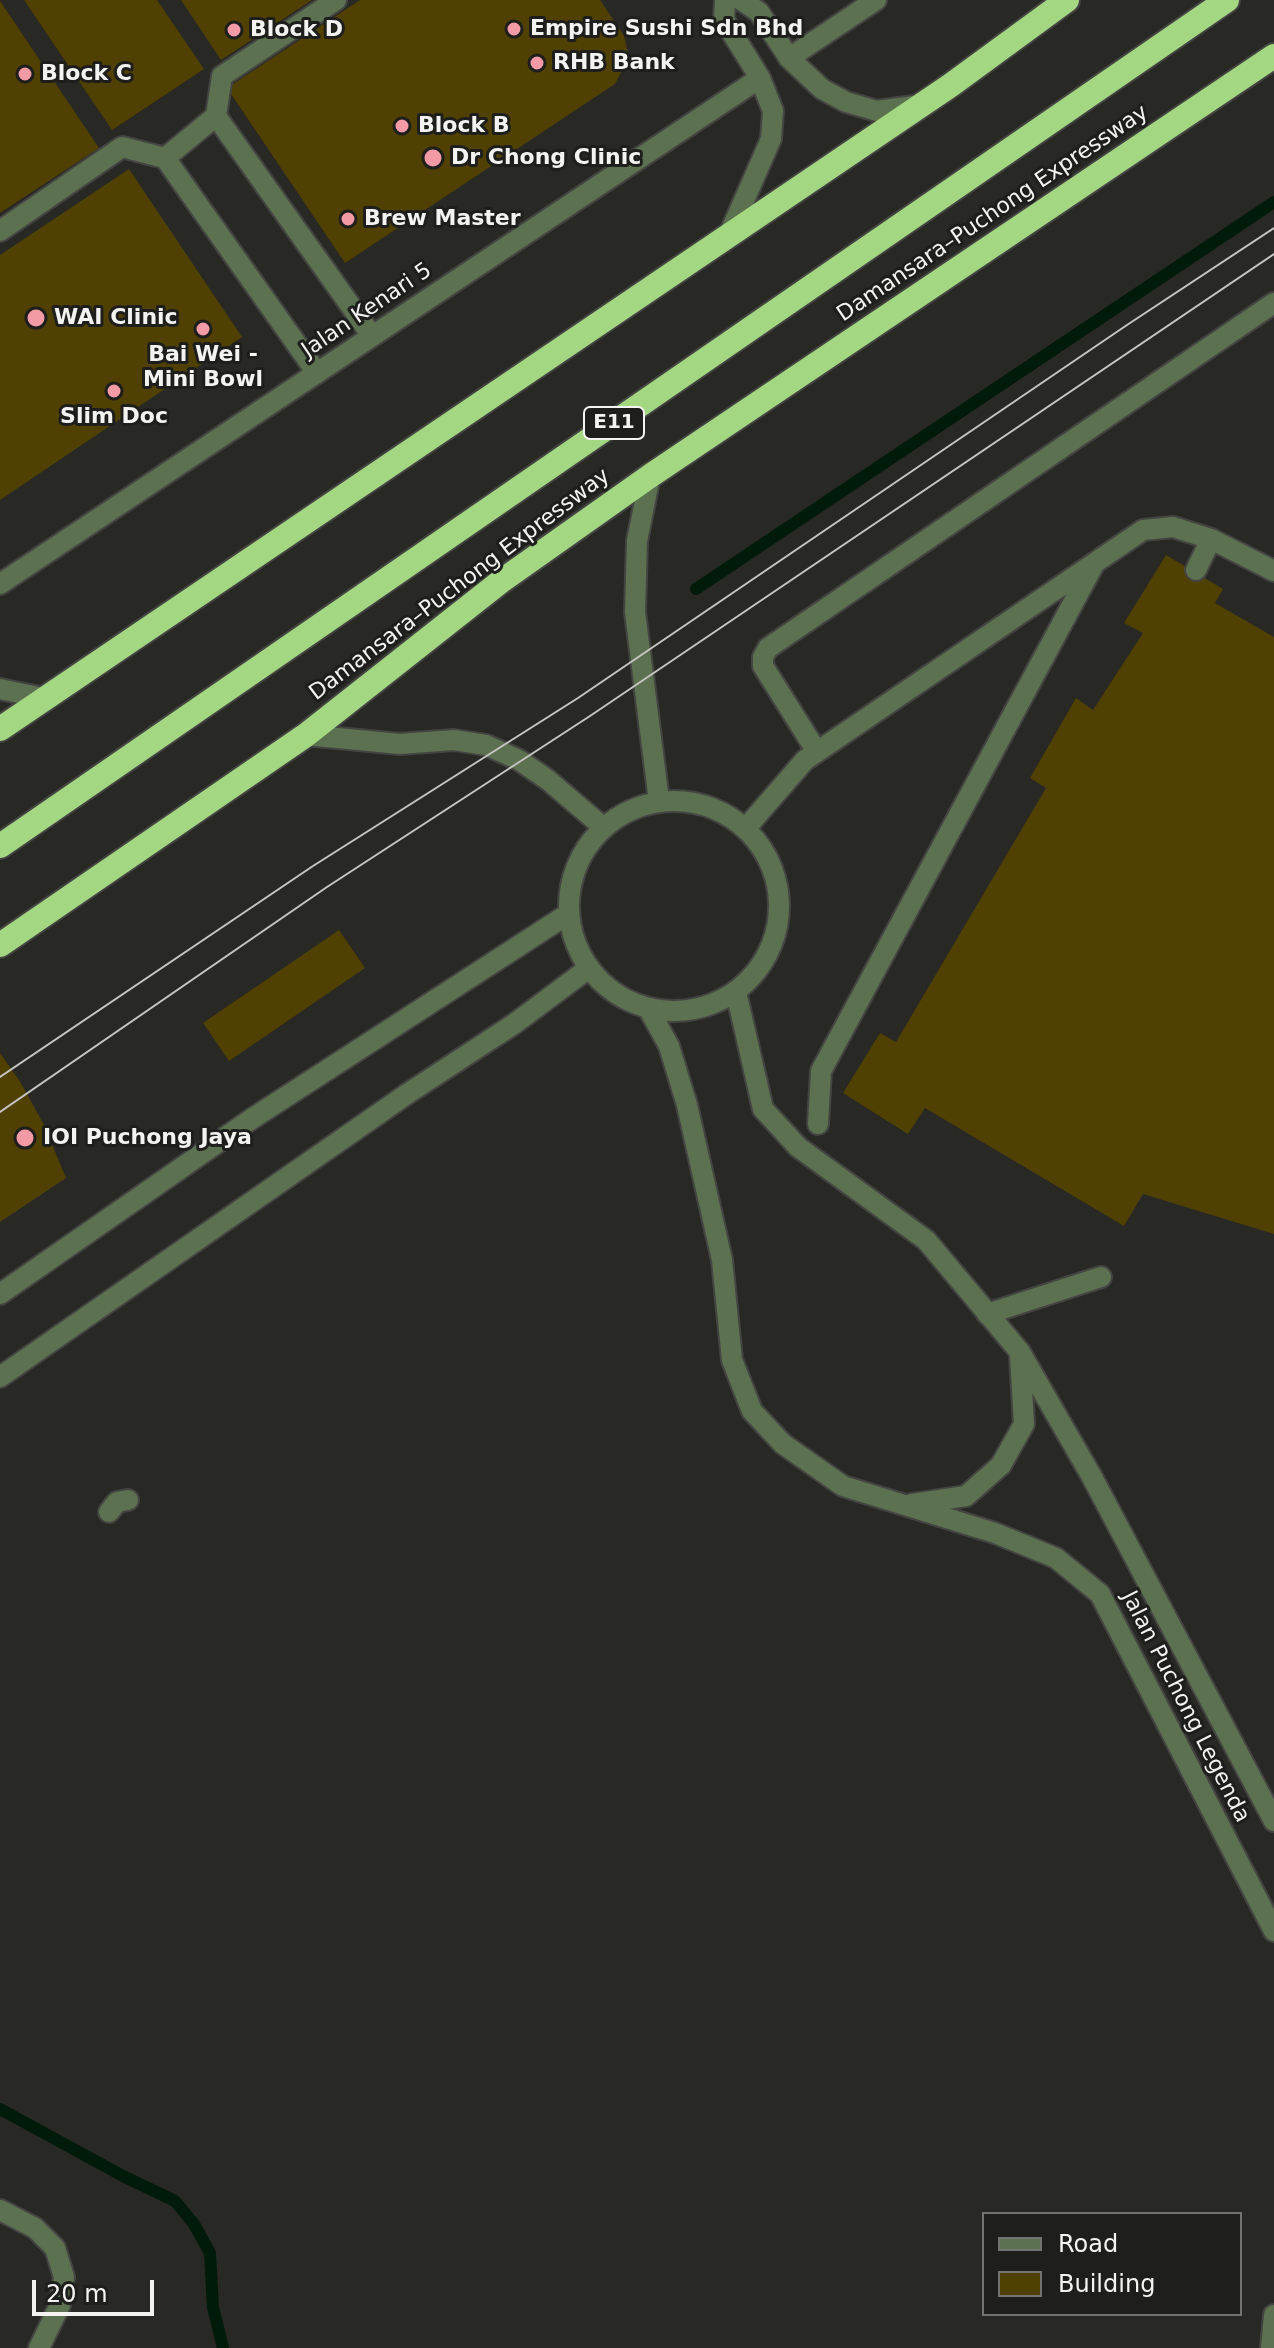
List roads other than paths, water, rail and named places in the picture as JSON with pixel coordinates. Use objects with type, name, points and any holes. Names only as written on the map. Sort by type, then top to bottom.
[{"type":"highway","points":[[0,729],[728,237],[921,105],[1067,0]]},
{"type":"highway","name":"Damansara–Puchong Expressway","points":[[0,846],[1227,0]]},
{"type":"highway","name":"Damansara–Puchong Expressway","points":[[0,945],[306,735],[500,582],[650,476],[1274,56]]},
{"type":"street","points":[[165,158],[216,116],[222,76],[336,0]]},
{"type":"street","points":[[725,0],[724,20],[760,78],[773,111],[771,139],[728,237]]},
{"type":"street","points":[[741,0],[759,12],[789,58],[822,89],[846,102],[877,111],[921,105]]},
{"type":"street","points":[[789,58],[876,0]]},
{"type":"street","name":"Jalan Kenari 5","points":[[0,584],[760,78]]},
{"type":"street","points":[[216,116],[372,336]]},
{"type":"street","points":[[0,231],[122,147],[165,158],[317,373]]},
{"type":"street","points":[[817,752],[763,666],[763,657],[768,648],[1274,303]]},
{"type":"street","points":[[650,476],[637,541],[635,612],[659,801]]},
{"type":"street","points":[[746,828],[805,760],[1143,530],[1173,527],[1211,539],[1274,571]]},
{"type":"street","points":[[1196,570],[1211,539]]},
{"type":"street","points":[[818,1124],[821,1071],[1094,563]]},
{"type":"street","points":[[0,689],[43,698]]},
{"type":"street","points":[[306,735],[400,744],[454,740],[486,745],[519,760],[548,780],[603,827]]},
{"type":"street","points":[[659,801],[690,801],[720,810],[746,828],[766,852],[778,881],[780,912],[774,943],[759,970],[736,992],[709,1006],[678,1012],[648,1008],[614,993],[589,968],[575,942],[568,914],[571,882],[583,852],[603,827],[638,806],[659,801]]},
{"type":"street","points":[[0,1294],[253,1118],[568,914]]},
{"type":"street","points":[[0,1377],[394,1103],[514,1024],[589,968]]},
{"type":"street","name":"Jalan Puchong Legenda","points":[[736,992],[763,1109],[798,1147],[926,1240],[1020,1352],[1092,1477],[1274,1821]]},
{"type":"street","name":"Jalan Puchong Legenda","points":[[648,1008],[669,1046],[687,1105],[722,1260],[732,1360],[752,1411],[783,1444],[843,1486],[995,1533],[1056,1558],[1100,1594],[1274,1931]]},
{"type":"street","points":[[987,1314],[1101,1277]]},
{"type":"street","points":[[908,1504],[966,1496],[1001,1465],[1024,1424],[1020,1352]]},
{"type":"street","points":[[109,1512],[117,1502],[128,1500]]},
{"type":"street","points":[[0,2210],[35,2228],[55,2248],[64,2277],[60,2305],[39,2348]]},
{"type":"street","points":[[1271,2348],[1274,2315]]},
{"type":"waterway","points":[[696,589],[1274,202]]},
{"type":"waterway","points":[[0,2109],[175,2201],[194,2224],[210,2253],[213,2307],[223,2348]]},
{"type":"tram line","points":[[0,1077],[313,866],[578,698],[1274,228]]},
{"type":"tram line","points":[[0,1112],[327,887],[590,716],[1274,254]]},
{"type":"place","name":"Empire Sushi Sdn Bhd","points":[[514,29]]},
{"type":"place","name":"Block D","points":[[234,30]]},
{"type":"place","name":"RHB Bank","points":[[537,63]]},
{"type":"place","name":"Block C","points":[[25,74]]},
{"type":"place","name":"Block B","points":[[402,126]]},
{"type":"place","name":"Dr Chong Clinic","points":[[433,158]]},
{"type":"place","name":"Brew Master","points":[[348,219]]},
{"type":"place","name":"WAI Clinic","points":[[36,318]]},
{"type":"place","name":"Bai Wei - Mini Bowl","points":[[203,329]]},
{"type":"place","name":"Slim Doc","points":[[114,391]]},
{"type":"place","name":"IOI Puchong Jaya","points":[[25,1138]]}]
